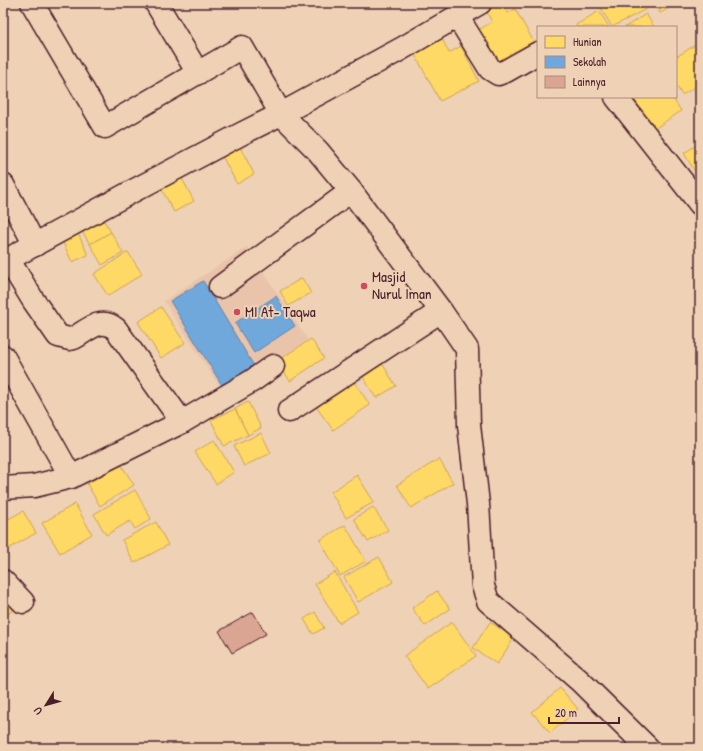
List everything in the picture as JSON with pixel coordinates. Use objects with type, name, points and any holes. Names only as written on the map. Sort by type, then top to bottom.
[{"type":"street","points":[[32,3],[105,127],[242,47],[281,114],[318,151],[351,191],[468,349],[469,425],[478,504],[483,586],[488,601],[580,681],[648,748]]},
{"type":"street","points":[[156,3],[198,73]]},
{"type":"street","points":[[182,422],[116,329],[106,323],[101,323],[74,338],[69,339],[58,336],[6,261],[133,190],[243,132],[281,114],[401,49],[480,3]]},
{"type":"street","points":[[457,16],[490,69],[498,74],[537,54]]},
{"type":"street","points":[[617,98],[700,204]]},
{"type":"street","points":[[3,185],[8,208],[35,245]]},
{"type":"street","points":[[220,287],[351,191]]},
{"type":"street","points":[[289,411],[441,311]]},
{"type":"street","points":[[3,356],[70,477]]},
{"type":"street","points":[[3,488],[34,486],[70,477],[182,422],[252,381],[273,366]]},
{"type":"street","points":[[3,581],[23,602]]},
{"type":"shaded area","name":"MI At- Taqwa","points":[[247,247],[308,340],[225,395],[164,301]],"holes":[[[203,282],[257,371],[225,390]],[[276,296],[295,326],[255,352]]]},
{"type":"building: Hunian","points":[[496,3],[502,3],[508,13],[515,9],[535,44],[495,68],[475,32],[492,22],[485,9]]},
{"type":"building: Hunian","points":[[609,3],[645,3],[648,8],[611,26],[601,8]]},
{"type":"building: Hunian","points":[[655,3],[678,3],[660,13]]},
{"type":"building: Hunian","points":[[599,11],[608,26],[576,26]]},
{"type":"building: Hunian","points":[[646,14],[653,26],[627,26]]},
{"type":"building: Hunian","points":[[441,37],[449,53],[461,46],[479,81],[440,101],[413,51]]},
{"type":"building: Hunian","points":[[700,42],[700,67],[698,69],[700,72],[700,84],[682,95],[677,87],[677,56]]},
{"type":"building: Hunian","points":[[634,98],[673,98],[681,111],[654,129]]},
{"type":"building: Hunian","points":[[238,143],[254,174],[237,184],[220,152]]},
{"type":"building: Hunian","points":[[700,143],[700,179],[699,179],[684,153]]},
{"type":"building: Hunian","points":[[179,173],[194,201],[174,212],[159,184]]},
{"type":"building: Hunian","points":[[98,211],[111,232],[90,244],[77,223]]},
{"type":"building: Hunian","points":[[76,229],[88,255],[72,262],[60,236]]},
{"type":"building: Hunian","points":[[111,232],[123,253],[102,265],[90,244]]},
{"type":"building: Hunian","points":[[128,252],[142,274],[108,296],[94,274]]},
{"type":"building: Hunian","points":[[302,278],[311,293],[288,306],[280,291]]},
{"type":"building: Hunian","points":[[161,307],[185,343],[161,358],[138,322]]},
{"type":"building: Hunian","points":[[311,339],[324,358],[290,381],[277,361]]},
{"type":"building: Hunian","points":[[380,360],[396,386],[376,398],[360,372]]},
{"type":"building: Hunian","points":[[350,376],[370,405],[333,430],[312,401]]},
{"type":"building: Hunian","points":[[248,402],[261,428],[248,435],[235,409]]},
{"type":"building: Hunian","points":[[235,409],[248,435],[224,446],[211,420]]},
{"type":"building: Hunian","points":[[261,433],[271,453],[244,466],[234,446]]},
{"type":"building: Hunian","points":[[214,440],[234,472],[216,484],[195,452]]},
{"type":"building: Hunian","points":[[439,459],[453,483],[411,508],[397,485]]},
{"type":"building: Hunian","points":[[120,463],[134,485],[100,506],[87,484]]},
{"type":"building: Hunian","points":[[357,475],[374,502],[346,518],[331,492]]},
{"type":"building: Hunian","points":[[135,490],[151,519],[135,529],[130,521],[106,535],[94,514]]},
{"type":"building: Hunian","points":[[75,504],[92,534],[60,553],[42,523]]},
{"type":"building: Hunian","points":[[373,507],[388,530],[368,542],[354,519]]},
{"type":"building: Hunian","points":[[23,511],[36,533],[3,552],[3,522]]},
{"type":"building: Hunian","points":[[156,522],[168,545],[134,563],[122,540]]},
{"type":"building: Hunian","points":[[345,525],[366,561],[340,576],[320,540]]},
{"type":"building: Hunian","points":[[379,557],[393,582],[358,602],[344,577]]},
{"type":"building: Hunian","points":[[335,572],[358,612],[339,623],[315,584]]},
{"type":"building: Hunian","points":[[437,591],[450,609],[425,626],[412,608]]},
{"type":"building: Hunian","points":[[3,594],[13,611],[3,616]]},
{"type":"building: Hunian","points":[[315,612],[324,628],[313,634],[304,619]]},
{"type":"building: Hunian","points":[[452,622],[476,656],[428,689],[404,656]]},
{"type":"building: Hunian","points":[[490,622],[514,638],[497,664],[473,648]]},
{"type":"building: Hunian","points":[[560,688],[578,709],[550,733],[532,712]]},
{"type":"building: Sekolah","points":[[203,281],[257,371],[225,390],[170,301]]},
{"type":"building: Sekolah","points":[[276,296],[295,326],[254,353],[235,323]]},
{"type":"building: Lainnya","points":[[253,612],[266,634],[232,653],[219,631]]},
{"type":"place","name":"Masjid Nurul Iman","points":[[364,286]]},
{"type":"place","name":"MI At- Taqwa","points":[[237,312]]}]
